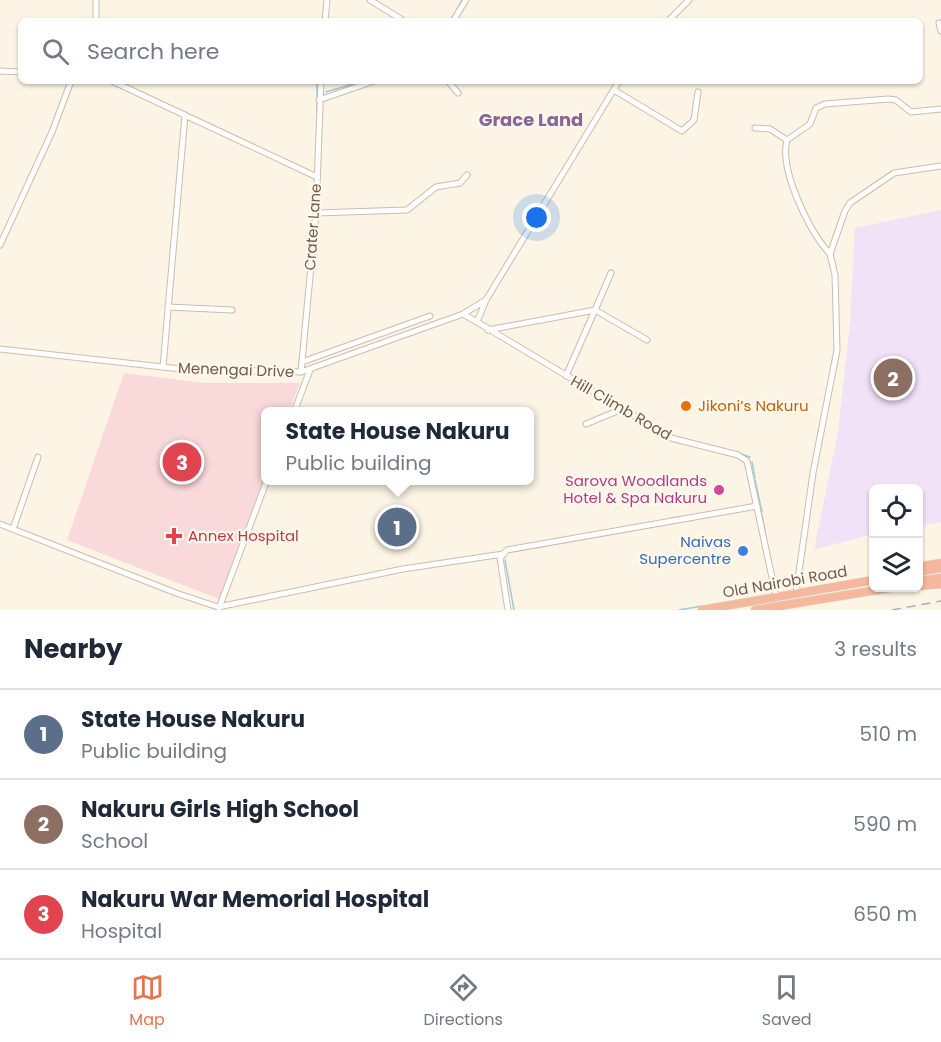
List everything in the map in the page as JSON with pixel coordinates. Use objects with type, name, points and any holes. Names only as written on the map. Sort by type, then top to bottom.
[{"type":"highway","points":[[923,566],[941,563]]},
{"type":"highway","points":[[923,571],[941,568]]},
{"type":"highway","points":[[923,580],[941,578]]},
{"type":"highway","name":"Old Nairobi Road","points":[[702,610],[869,581]]},
{"type":"highway","points":[[923,586],[941,584]]},
{"type":"highway","name":"Old Nairobi Road","points":[[755,610],[869,591]]},
{"type":"street","points":[[96,0],[96,18]]},
{"type":"street","points":[[325,18],[327,0]]},
{"type":"street","points":[[370,0],[399,18]]},
{"type":"street","points":[[455,18],[466,0]]},
{"type":"street","points":[[671,18],[689,0]]},
{"type":"street","points":[[939,23],[941,31]]},
{"type":"street","points":[[0,72],[18,72]]},
{"type":"street","points":[[0,245],[52,132],[69,84]]},
{"type":"street","points":[[118,84],[317,177]]},
{"type":"street","name":"Crater Lane","points":[[301,372],[316,213],[321,84]]},
{"type":"street","points":[[319,100],[365,84]]},
{"type":"street","points":[[450,84],[458,93]]},
{"type":"street","points":[[477,322],[486,300],[617,84]]},
{"type":"street","points":[[614,90],[682,131],[694,120],[698,92]]},
{"type":"street","points":[[787,140],[810,124],[816,108],[825,104],[888,99],[896,100],[911,112],[941,109]]},
{"type":"street","points":[[163,367],[185,115]]},
{"type":"street","points":[[755,128],[770,129],[787,140]]},
{"type":"street","points":[[787,140],[789,168],[797,196],[818,241],[830,254],[835,275],[837,350],[809,493],[796,593]]},
{"type":"street","points":[[830,254],[850,203],[894,173],[941,166]]},
{"type":"street","points":[[316,213],[407,210],[436,187],[460,183],[467,175]]},
{"type":"street","points":[[566,376],[611,273]]},
{"type":"street","name":"Menengai Drive","points":[[0,349],[223,372],[301,372],[463,314],[486,300]]},
{"type":"street","points":[[168,307],[232,310]]},
{"type":"street","points":[[488,330],[595,310],[647,340]]},
{"type":"street","name":"Hill Climb Road","points":[[463,314],[675,440],[743,458],[749,465],[776,596]]},
{"type":"street","points":[[302,362],[430,316]]},
{"type":"street","points":[[296,407],[310,370]]},
{"type":"street","points":[[586,424],[622,409]]},
{"type":"street","points":[[13,529],[38,457]]},
{"type":"street","points":[[219,608],[265,485]]},
{"type":"street","points":[[0,524],[219,608],[403,569],[502,554],[507,550],[757,506]]},
{"type":"street","points":[[502,554],[500,558],[508,610]]},
{"type":"shaded area","points":[[941,210],[941,522],[923,525],[923,484],[869,484],[869,535],[814,550],[838,432],[850,323],[855,228]]},
{"type":"shaded area","points":[[124,373],[205,383],[300,383],[291,407],[261,407],[262,485],[219,599],[67,540]]},
{"type":"waterway","points":[[457,9],[462,0]]},
{"type":"waterway","points":[[317,84],[317,112]]},
{"type":"waterway","points":[[326,92],[353,84]]},
{"type":"waterway","points":[[741,454],[750,457]]},
{"type":"waterway","points":[[752,462],[755,478]]},
{"type":"waterway","points":[[755,480],[762,512]]},
{"type":"waterway","points":[[762,515],[766,537]]},
{"type":"waterway","points":[[671,518],[679,517]]},
{"type":"waterway","points":[[505,560],[514,610]]},
{"type":"waterway","points":[[679,610],[702,606]]},
{"type":"railway","points":[[892,610],[941,601]]},
{"type":"place","name":"Nakuru Girls High School","points":[[893,378]]},
{"type":"place","name":"Jikoni’s Nakuru","points":[[686,406]]},
{"type":"place","name":"Nakuru War Memorial Hospital","points":[[182,462]]},
{"type":"place","name":"Sarova Woodlands Hotel & Spa Nakuru","points":[[719,490]]},
{"type":"place","name":"State House Nakuru","points":[[397,527]]},
{"type":"place","name":"Annex Hospital","points":[[174,536]]},
{"type":"place","name":"Naivas Supercentre","points":[[743,551]]},
{"type":"district","name":"Grace Land","points":[[531,120]]}]
